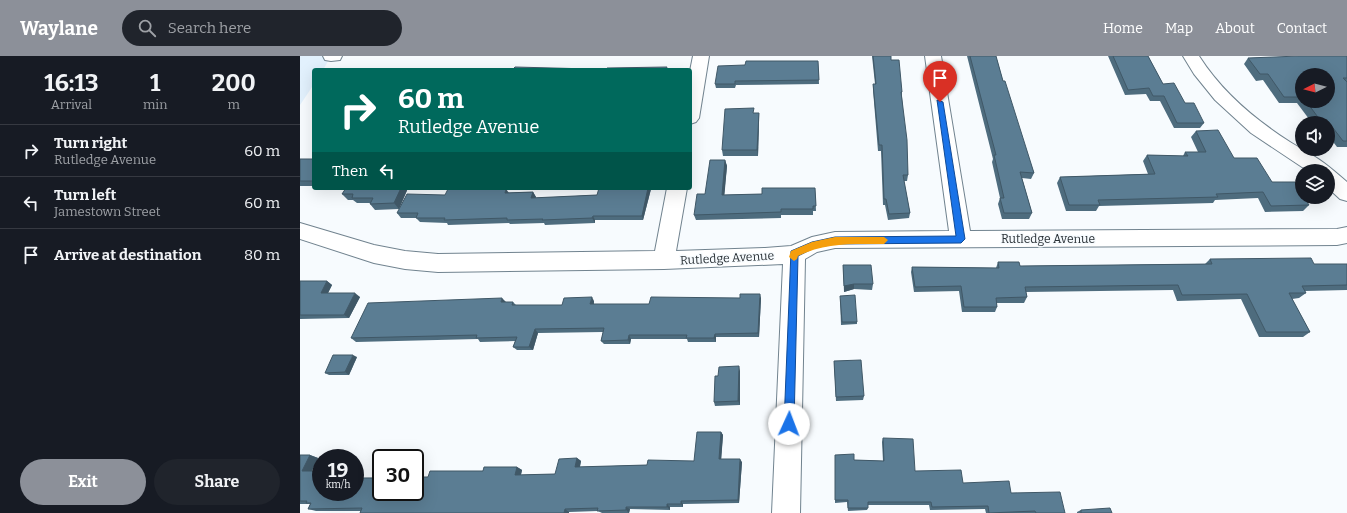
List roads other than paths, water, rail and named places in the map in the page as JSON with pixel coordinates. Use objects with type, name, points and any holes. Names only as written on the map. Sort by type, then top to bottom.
[{"type":"street","points":[[692,107],[701,56]]},
{"type":"street","points":[[932,56],[961,239]]},
{"type":"street","points":[[1191,56],[1213,89],[1241,116],[1266,135],[1310,164]]},
{"type":"street","points":[[1335,183],[1347,194]]},
{"type":"street","points":[[664,260],[677,190]]},
{"type":"street","name":"Rutledge Avenue","points":[[300,231],[374,254],[405,260],[438,263],[664,260],[794,254],[812,245],[835,240],[1337,237],[1347,235]]},
{"type":"street","points":[[786,513],[794,254]]}]
